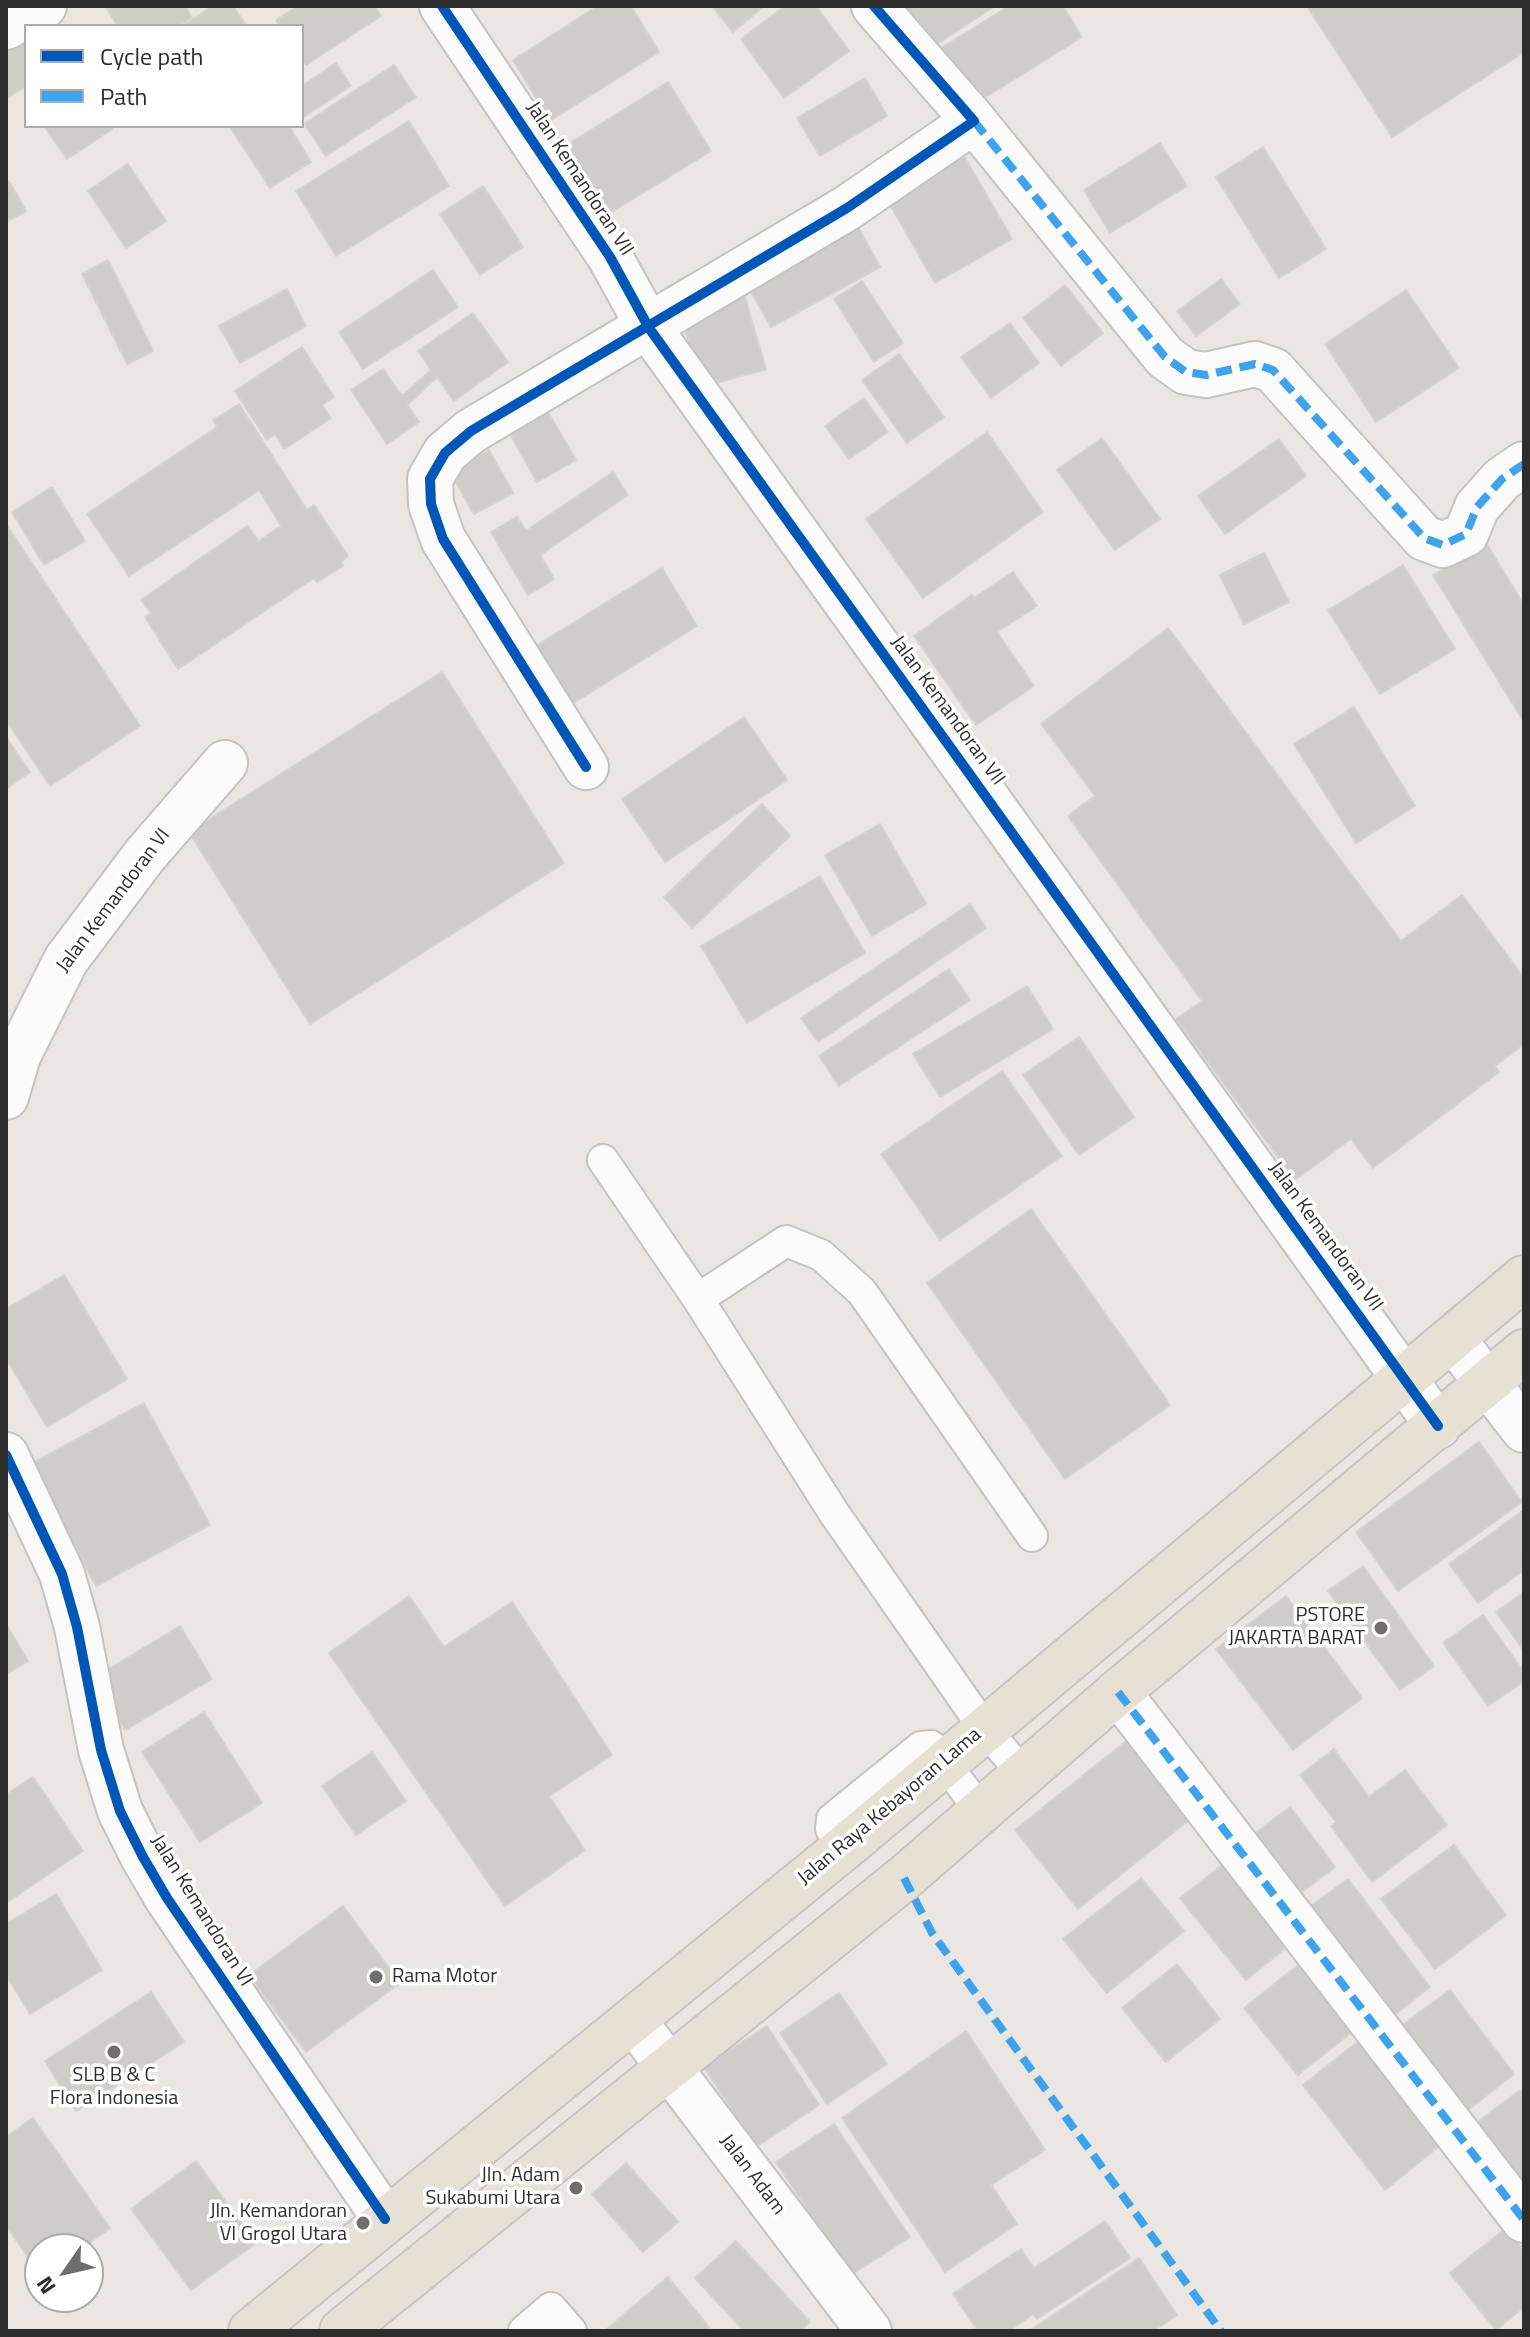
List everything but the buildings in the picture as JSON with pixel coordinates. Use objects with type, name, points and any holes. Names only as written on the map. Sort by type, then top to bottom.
[{"type":"main road","name":"Jalan Raya Kebayoran Lama","points":[[251,2331],[845,1847],[1524,1278]]},
{"type":"main road","points":[[342,2331],[672,2068],[982,1812],[1118,1692],[1524,1352]]},
{"type":"street","points":[[6,27],[44,6]]},
{"type":"street","name":"Jalan Kemandoran VII","points":[[442,6],[610,257],[649,328],[1438,1426]]},
{"type":"street","points":[[874,6],[974,121],[1165,357],[1186,372],[1206,375],[1255,364],[1273,370],[1424,538],[1443,545],[1466,534],[1477,507],[1502,479],[1524,464]]},
{"type":"street","points":[[586,767],[443,539],[431,504],[430,479],[445,453],[471,431],[847,208],[974,121]]},
{"type":"street","name":"Jalan Kemandoran VI","points":[[6,1097],[18,1056],[66,960],[145,855],[225,763]]},
{"type":"street","points":[[1453,1339],[1524,1430]]},
{"type":"street","name":"Jalan Kemandoran VI","points":[[6,1455],[62,1574],[77,1627],[101,1750],[120,1811],[167,1898],[385,2219]]},
{"type":"street","points":[[1118,1692],[1524,2220]]},
{"type":"street","name":"Jalan Adam","points":[[634,2021],[869,2331]]},
{"type":"lane","points":[[603,1160],[698,1299],[834,1513],[984,1728],[1024,1775]]},
{"type":"lane","points":[[698,1299],[786,1241],[821,1255],[862,1292],[879,1314],[1032,1536]]},
{"type":"lane","points":[[943,1763],[982,1812]]},
{"type":"lane","points":[[524,2331],[551,2308],[571,2331]]},
{"type":"marked path","points":[[974,121],[1165,357],[1186,372],[1206,375],[1255,364],[1273,370],[1424,538],[1443,545],[1466,534],[1477,507],[1502,479],[1524,464]]},
{"type":"marked path","points":[[1118,1692],[1524,2220]]},
{"type":"marked path","points":[[904,1878],[932,1933],[1221,2331]]},
{"type":"cycle path","points":[[442,6],[610,257],[649,328],[1438,1426]]},
{"type":"cycle path","points":[[586,767],[443,539],[431,504],[430,479],[445,453],[471,431],[847,208],[974,121],[874,6]]},
{"type":"cycle path","points":[[6,1455],[62,1574],[77,1627],[101,1750],[120,1811],[167,1898],[385,2219]]},
{"type":"place","name":"PSTORE JAKARTA BARAT","points":[[1381,1628]]},
{"type":"place","name":"Rama Motor","points":[[376,1977]]},
{"type":"place","name":"SLB B & C Flora Indonesia","points":[[114,2052]]},
{"type":"place","name":"Jln. Adam Sukabumi Utara","points":[[576,2188]]},
{"type":"place","name":"Jln. Kemandoran VI Grogol Utara","points":[[363,2223]]}]
